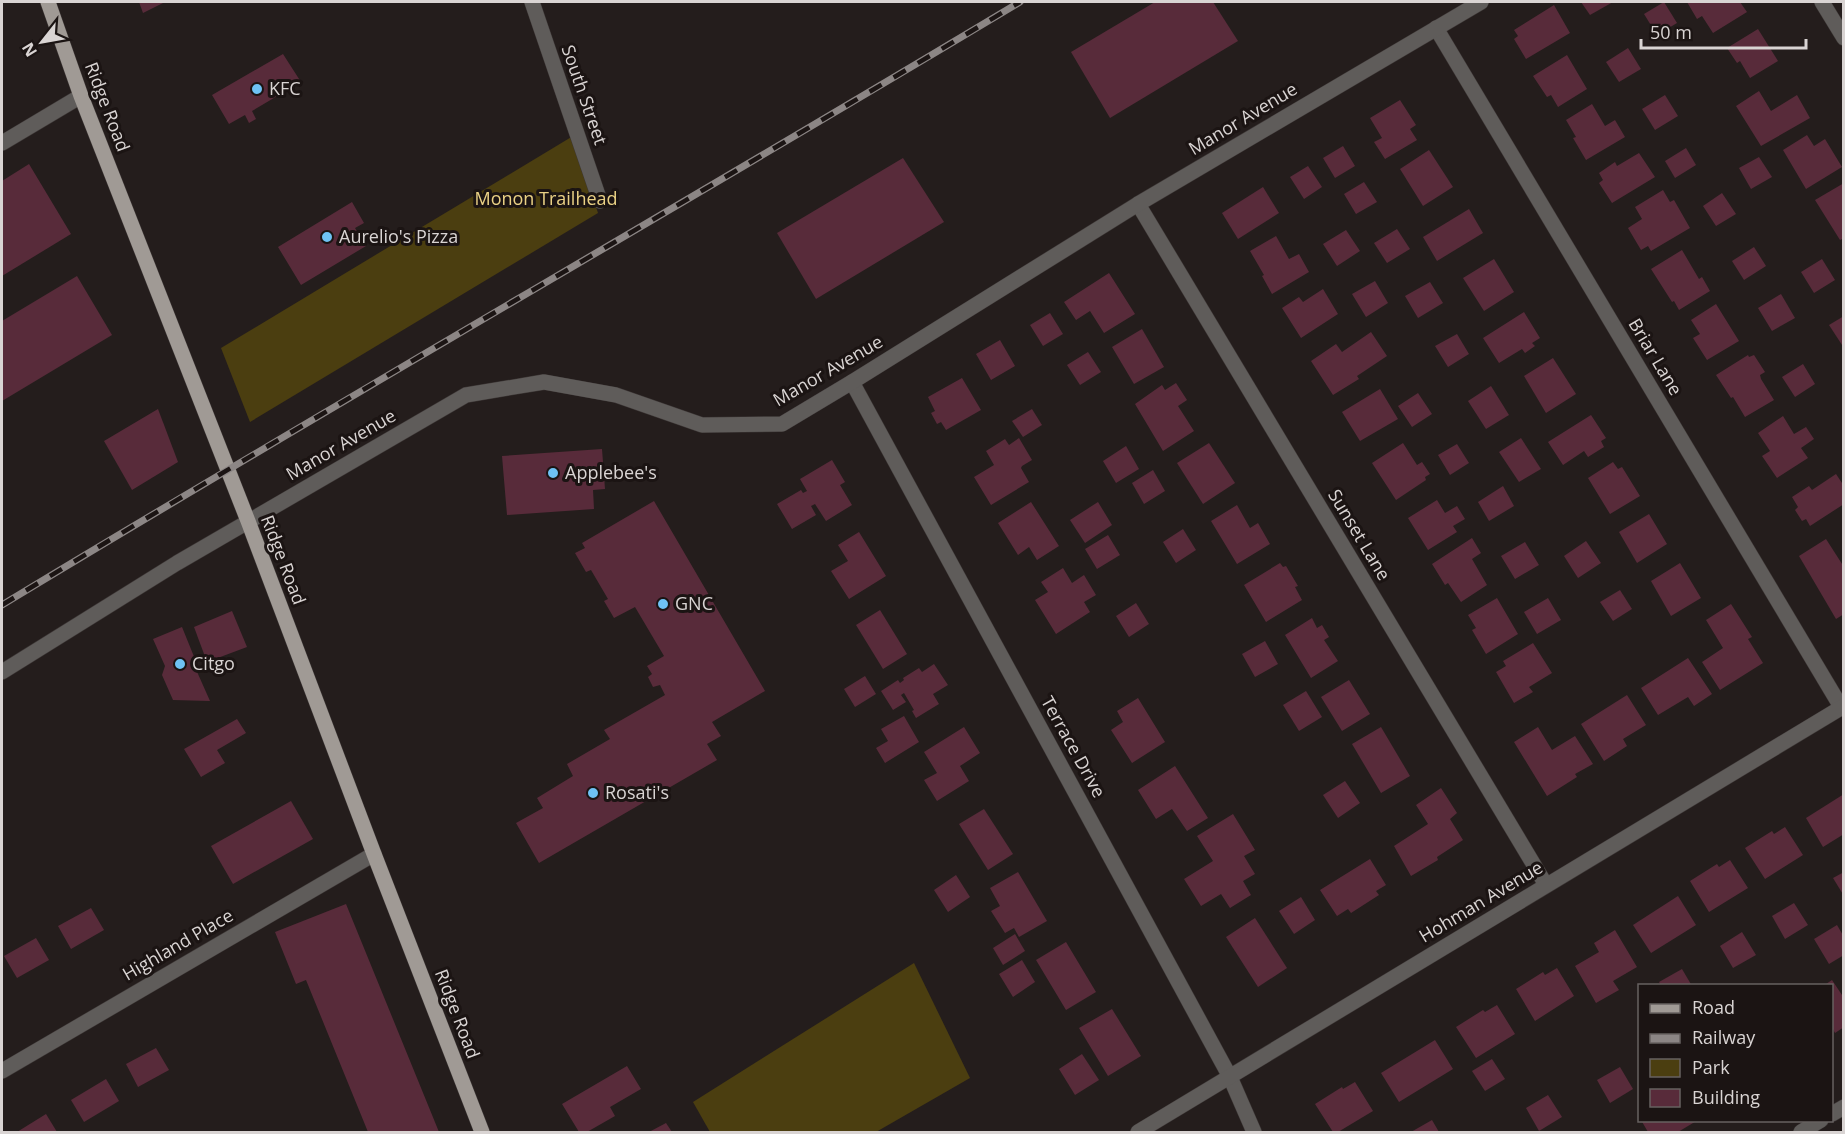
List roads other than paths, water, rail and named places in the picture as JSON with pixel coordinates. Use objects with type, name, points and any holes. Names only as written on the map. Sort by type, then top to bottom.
[{"type":"main road","name":"Ridge Road","points":[[48,2],[81,96],[248,521],[482,1132]]},
{"type":"street","name":"South Street","points":[[532,2],[600,201]]},
{"type":"street","name":"Manor Avenue","points":[[2,672],[177,563],[466,395],[544,382],[616,395],[702,424],[782,424],[1138,204],[1481,2]]},
{"type":"street","points":[[1822,2],[1844,38]]},
{"type":"street","name":"Briar Lane","points":[[1436,28],[1842,706]]},
{"type":"street","points":[[2,143],[81,96]]},
{"type":"street","name":"Sunset Lane","points":[[1138,204],[1546,885]]},
{"type":"street","name":"Terrace Drive","points":[[852,382],[1230,1077],[1254,1132]]},
{"type":"street","name":"Hohman Avenue","points":[[1138,1132],[1842,706]]},
{"type":"street","name":"Highland Place","points":[[2,1071],[374,854]]},
{"type":"street","points":[[1801,1132],[1818,1122]]},
{"type":"railway","points":[[2,605],[1020,2]]},
{"type":"place","name":"KFC","points":[[257,89]]},
{"type":"place","name":"Aurelio's Pizza","points":[[327,237]]},
{"type":"place","name":"Applebee's","points":[[553,473]]},
{"type":"place","name":"GNC","points":[[663,604]]},
{"type":"place","name":"Citgo","points":[[180,664]]},
{"type":"place","name":"Rosati's","points":[[593,793]]},
{"type":"park label","name":"Monon Trailhead","points":[[546,199]]}]
